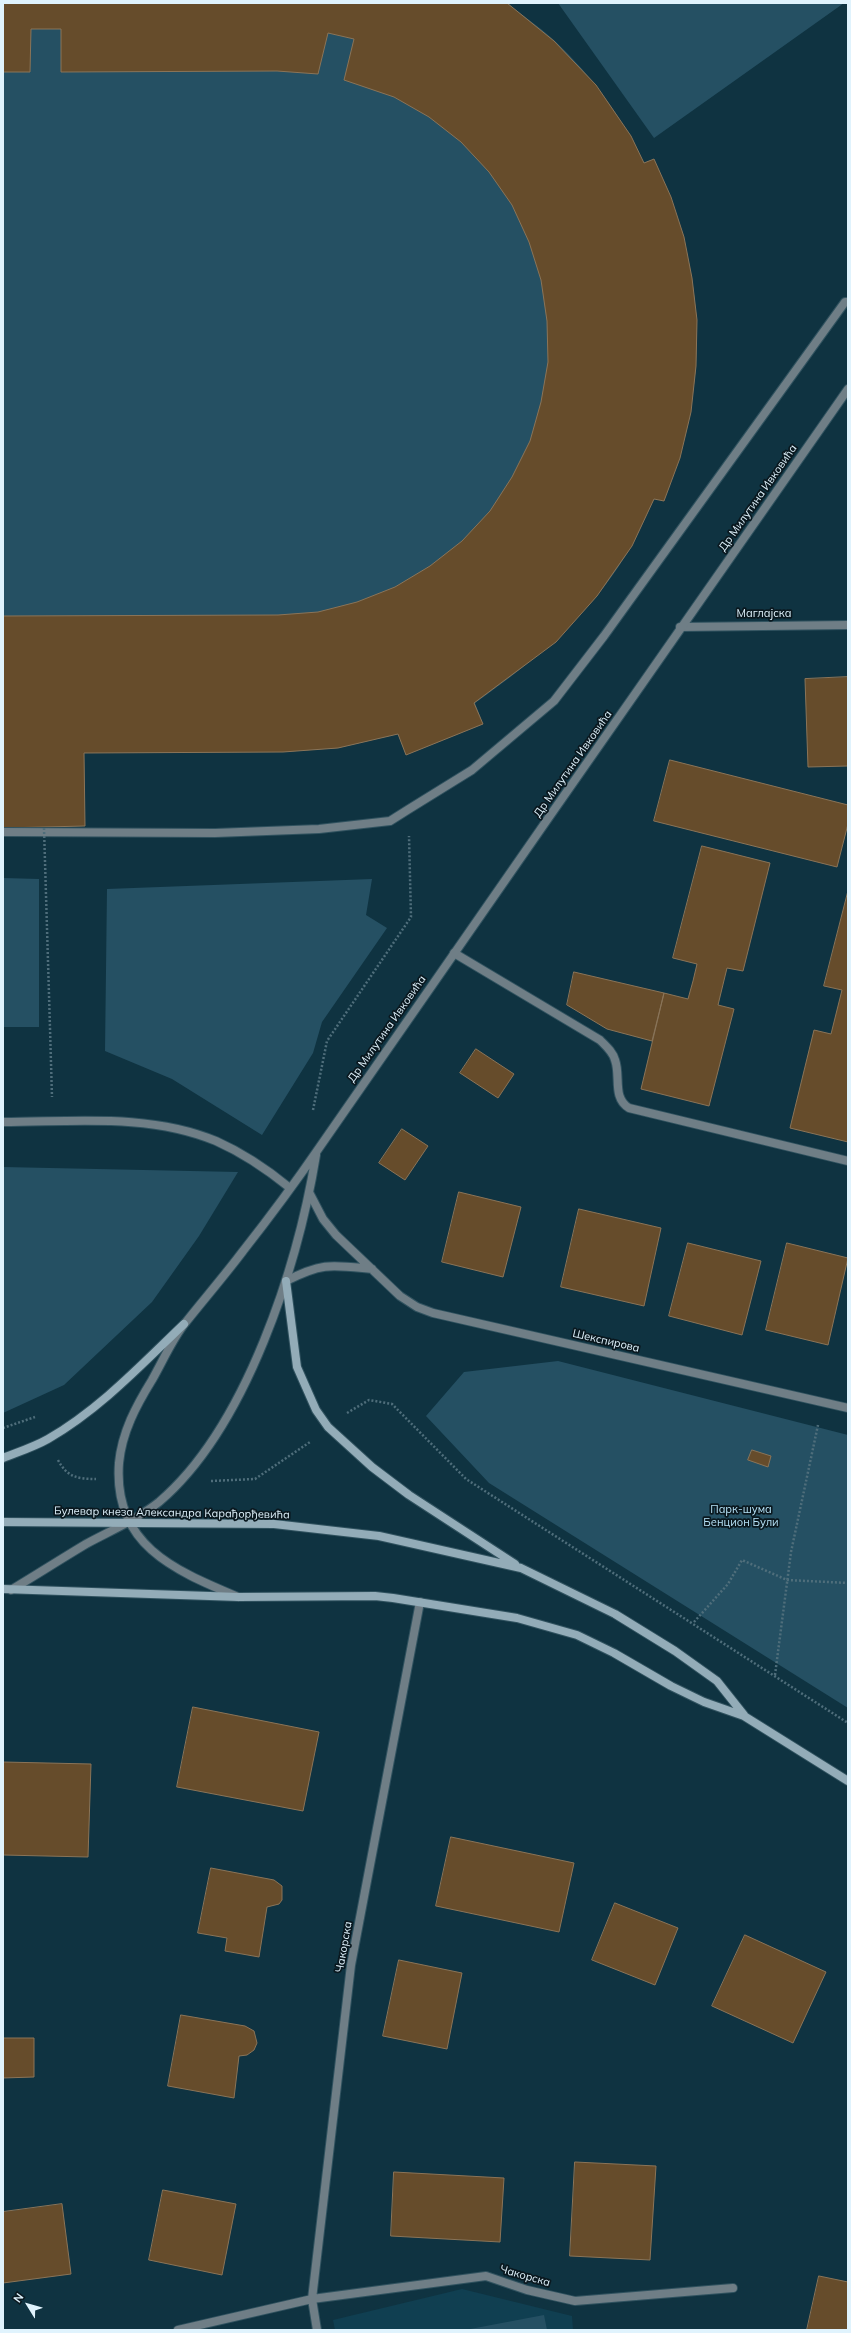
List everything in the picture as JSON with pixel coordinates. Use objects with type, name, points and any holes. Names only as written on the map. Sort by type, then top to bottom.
[{"type":"main road","points":[[286,1281],[297,1367],[316,1410],[328,1427],[372,1467],[409,1495],[521,1568]]},
{"type":"main road","points":[[3,1458],[47,1440],[86,1413],[109,1395],[184,1324]]},
{"type":"main road","name":"Булевар кнеза Александра Карађорђевића","points":[[3,1522],[274,1524],[372,1535],[460,1552],[521,1568],[615,1614],[675,1651],[717,1681],[744,1716]]},
{"type":"main road","name":"Булевар кнеза Александра Карађорђевића","points":[[7,1589],[239,1597],[346,1596],[393,1598],[517,1618],[577,1635],[614,1653],[671,1686],[704,1702],[744,1716],[848,1781]]},
{"type":"street","points":[[3,832],[215,833],[319,829],[390,821],[472,770],[554,701],[609,630],[845,302],[848,302]]},
{"type":"street","name":"Др Милутина Ивковића","points":[[239,1597],[192,1577],[176,1568],[148,1545],[128,1522],[120,1499],[120,1458],[128,1427],[137,1406],[184,1324],[244,1250],[317,1152],[680,627],[848,389]]},
{"type":"street","name":"Маглајска","points":[[680,627],[848,625]]},
{"type":"street","points":[[454,953],[600,1040],[615,1058],[619,1097],[624,1105],[629,1108],[848,1161]]},
{"type":"street","points":[[3,1122],[139,1122],[182,1130],[216,1141],[241,1154],[270,1172],[290,1188]]},
{"type":"street","name":"Др Милутина Ивковића","points":[[7,1589],[128,1522],[167,1494],[201,1454],[222,1423],[250,1373],[286,1281],[310,1194],[317,1152]]},
{"type":"street","name":"Шекспирова","points":[[310,1194],[323,1219],[336,1236],[400,1296],[417,1307],[433,1313],[848,1408]]},
{"type":"street","points":[[286,1281],[310,1268],[328,1265],[372,1269]]},
{"type":"street","name":"Чакорска","points":[[318,2330],[312,2300],[351,1965],[420,1602]]},
{"type":"street","name":"Чакорска","points":[[178,2330],[312,2300],[486,2276],[527,2290],[574,2301],[733,2288]]},
{"type":"path","points":[[313,1110],[327,1041],[411,917],[409,809]]},
{"type":"path","points":[[44,828],[53,1122]]},
{"type":"path","points":[[775,1675],[791,1552],[823,1402]]},
{"type":"path","points":[[3,1428],[37,1417]]},
{"type":"path","points":[[694,1622],[728,1584],[742,1560],[787,1580],[848,1583]]},
{"type":"shaded area","points":[[462,2289],[572,2316],[573,2330],[335,2330],[333,2320]]},
{"type":"green space","points":[[3,3],[507,3],[537,26],[569,54],[594,83],[616,113],[644,163],[654,159],[672,204],[685,246],[693,288],[697,329],[696,370],[690,412],[679,455],[664,501],[654,499],[632,545],[600,592],[582,613],[541,652],[498,687],[475,703],[483,724],[406,755],[398,734],[338,748],[283,752],[84,753],[85,826],[3,828]]},
{"type":"green space","points":[[558,3],[844,3],[654,138]]},
{"type":"green space","points":[[3,878],[39,879],[39,1027],[3,1027]]},
{"type":"green space","points":[[372,879],[366,915],[387,928],[322,1022],[313,1053],[262,1135],[172,1079],[105,1051],[107,889]]},
{"type":"green space","points":[[3,1167],[238,1172],[199,1236],[152,1302],[64,1385],[3,1413]]},
{"type":"green space","name":"Парк-шума Бенцион Були","points":[[558,1361],[848,1435],[848,1708],[489,1483],[426,1416],[464,1372]]},
{"type":"green space","points":[[544,2315],[547,2330],[465,2330]]},
{"type":"building","points":[[3,3],[507,3],[554,41],[596,85],[631,136],[644,163],[654,159],[671,197],[684,237],[692,278],[697,320],[696,366],[691,412],[680,458],[664,501],[654,499],[632,546],[597,596],[556,642],[474,703],[483,724],[406,755],[398,734],[338,748],[283,752],[84,753],[85,826],[3,828],[3,616],[278,615],[318,612],[357,602],[395,587],[430,566],[462,541],[490,511],[512,477],[530,441],[541,402],[548,362],[547,321],[541,280],[529,242],[512,205],[489,172],[461,142],[429,117],[394,97],[344,80],[354,39],[328,33],[318,74],[277,71],[61,72],[61,29],[31,29],[30,72],[3,72]]},
{"type":"building","points":[[848,677],[848,766],[808,767],[805,679]]},
{"type":"building","points":[[670,760],[848,805],[848,824],[837,867],[654,821]]},
{"type":"building","points":[[702,846],[770,863],[743,971],[727,968],[718,1005],[734,1009],[709,1106],[641,1089],[664,993],[688,999],[693,981],[697,964],[673,958]]},
{"type":"building","points":[[848,891],[848,1142],[790,1128],[814,1030],[831,1034],[842,990],[824,986]]},
{"type":"building","points":[[574,972],[664,993],[652,1041],[607,1029],[567,1005]]},
{"type":"building","points":[[476,1049],[514,1074],[498,1098],[460,1073]]},
{"type":"building","points":[[402,1129],[428,1146],[405,1180],[379,1163]]},
{"type":"building","points":[[459,1192],[521,1207],[503,1277],[442,1262]]},
{"type":"building","points":[[579,1209],[661,1228],[644,1306],[561,1287]]},
{"type":"building","points":[[688,1243],[761,1261],[742,1335],[669,1316]]},
{"type":"building","points":[[787,1243],[848,1258],[828,1345],[766,1330]]},
{"type":"building","points":[[752,1450],[771,1456],[768,1467],[748,1460]]},
{"type":"building","points":[[193,1707],[319,1732],[303,1811],[177,1787]]},
{"type":"building","points":[[3,1762],[91,1764],[88,1857],[3,1855]]},
{"type":"building","points":[[451,1837],[574,1863],[559,1932],[436,1906]]},
{"type":"building","points":[[211,1868],[274,1880],[282,1886],[282,1900],[279,1904],[267,1907],[259,1957],[225,1951],[227,1938],[198,1933]]},
{"type":"building","points":[[615,1903],[678,1928],[655,1985],[592,1960]]},
{"type":"building","points":[[745,1935],[826,1972],[793,2043],[712,2006]]},
{"type":"building","points":[[399,1960],[462,1973],[447,2049],[383,2036]]},
{"type":"building","points":[[181,2015],[245,2026],[254,2031],[257,2043],[254,2050],[247,2055],[239,2056],[234,2098],[168,2086]]},
{"type":"building","points":[[3,2038],[34,2038],[34,2077],[3,2078]]},
{"type":"building","points":[[575,2162],[656,2166],[650,2260],[570,2256]]},
{"type":"building","points":[[394,2172],[504,2178],[500,2242],[391,2236]]},
{"type":"building","points":[[163,2190],[236,2204],[222,2275],[149,2260]]},
{"type":"building","points":[[62,2204],[71,2274],[3,2283],[3,2212]]},
{"type":"building","points":[[819,2276],[848,2282],[848,2330],[807,2330]]}]
